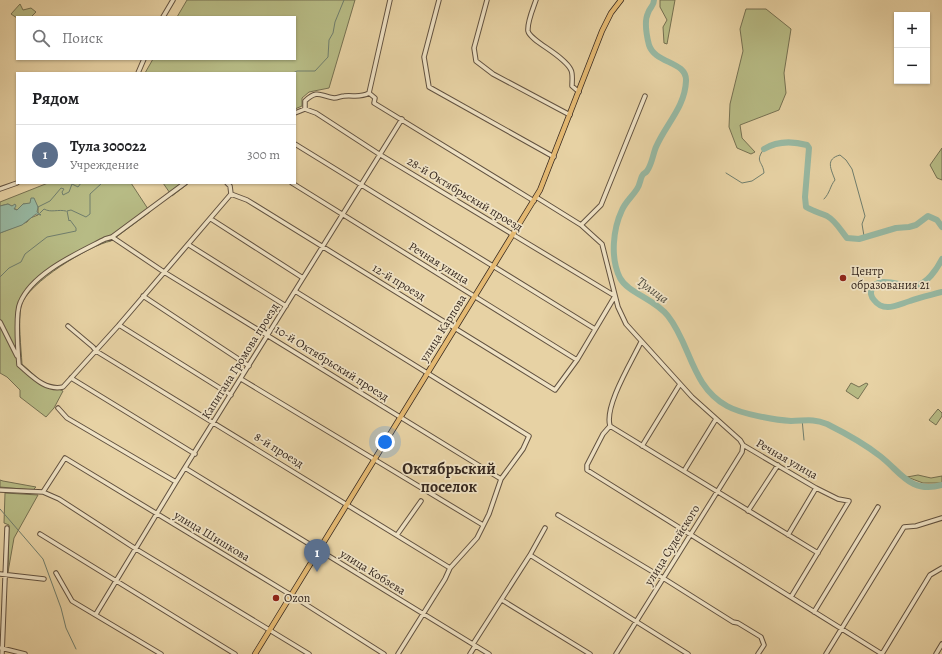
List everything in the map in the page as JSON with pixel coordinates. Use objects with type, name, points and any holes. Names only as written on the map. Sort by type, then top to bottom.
[{"type":"main road","name":"улица Карпова","points":[[255,654],[535,199],[554,156],[604,26],[611,13],[621,0]]},
{"type":"street","points":[[164,16],[173,0]]},
{"type":"street","points":[[296,113],[305,109],[305,101],[311,96],[319,93],[335,98],[344,96],[361,97],[369,93],[390,0]]},
{"type":"street","points":[[439,0],[424,57],[430,87],[554,156]]},
{"type":"street","points":[[487,0],[474,48],[476,61],[493,74],[570,115]]},
{"type":"street","points":[[536,0],[528,30],[531,38],[553,52],[565,62],[572,71],[572,86],[579,92]]},
{"type":"street","points":[[138,72],[144,60]]},
{"type":"street","name":"Речная улица","points":[[369,93],[375,98],[374,103],[581,225],[602,244],[615,296],[626,324],[680,384],[740,440],[743,445],[816,488],[838,499],[849,501],[818,553]]},
{"type":"street","points":[[581,225],[601,205],[645,96]]},
{"type":"street","name":"28-й Октябрьский проезд","points":[[305,109],[316,113],[379,154],[615,296]]},
{"type":"street","name":"Капитана Громова проезд","points":[[96,614],[176,482],[195,454],[213,422],[269,335],[360,184],[402,119]]},
{"type":"street","points":[[296,145],[595,329]]},
{"type":"street","points":[[0,189],[16,183]]},
{"type":"street","points":[[184,184],[112,237],[67,259],[40,279],[25,293],[19,304],[19,365],[40,382],[54,389],[62,387],[96,351],[211,219],[231,194],[230,184]]},
{"type":"street","name":"Речная улица","points":[[294,184],[341,215],[577,360]]},
{"type":"street","name":"12-й проезд","points":[[231,194],[248,200],[555,390],[577,360]]},
{"type":"street","points":[[211,219],[303,278]]},
{"type":"street","name":"10-й Октябрьский проезд","points":[[112,237],[164,272],[269,335],[400,418],[501,479]]},
{"type":"street","points":[[189,245],[286,306]]},
{"type":"street","points":[[296,291],[529,436],[523,449],[501,479],[489,514],[477,538],[469,549],[450,568],[445,579],[398,654]]},
{"type":"street","points":[[143,296],[249,366]]},
{"type":"street","points":[[577,360],[595,329],[604,317],[615,296]]},
{"type":"street","points":[[0,322],[19,358]]},
{"type":"street","points":[[119,325],[231,395]]},
{"type":"street","name":"8-й проезд","points":[[68,326],[94,346],[96,351],[450,568]]},
{"type":"street","points":[[641,342],[612,402],[608,419],[610,426],[818,553],[790,597]]},
{"type":"street","points":[[71,378],[195,454]]},
{"type":"street","points":[[241,379],[374,461],[483,525]]},
{"type":"street","points":[[642,446],[680,384]]},
{"type":"street","points":[[58,408],[67,418],[176,482]]},
{"type":"street","points":[[684,471],[716,419]]},
{"type":"street","points":[[610,426],[603,434],[587,465],[587,470],[882,654],[930,575],[942,568]]},
{"type":"street","name":"улица Судейского","points":[[616,654],[742,452],[743,445]]},
{"type":"street","name":"улица Шишкова","points":[[43,492],[65,458],[291,595],[384,654]]},
{"type":"street","points":[[748,511],[778,465]]},
{"type":"street","name":"улица Кобзева","points":[[186,468],[423,615],[489,654]]},
{"type":"street","points":[[788,535],[816,488]]},
{"type":"street","points":[[0,490],[43,492],[59,499],[136,549],[309,654]]},
{"type":"street","points":[[397,535],[421,501]]},
{"type":"street","points":[[814,612],[878,507]]},
{"type":"street","points":[[558,515],[764,639],[764,645],[758,654]]},
{"type":"street","points":[[826,654],[904,527],[916,526],[942,518]]},
{"type":"street","points":[[2,654],[6,528]]},
{"type":"street","points":[[470,654],[545,528]]},
{"type":"street","points":[[40,534],[235,654]]},
{"type":"street","points":[[530,555],[688,654]]},
{"type":"street","points":[[56,573],[72,601],[161,654]]},
{"type":"street","points":[[0,574],[44,579]]},
{"type":"street","points":[[502,600],[590,654]]},
{"type":"street","points":[[936,654],[942,644]]},
{"type":"street","points":[[1,648],[25,654]]},
{"type":"shaded area","points":[[187,0],[355,0],[329,88],[309,92],[302,98],[302,106],[296,109],[296,72],[146,72],[152,60],[296,60],[296,16],[178,16]]},
{"type":"shaded area","points":[[660,0],[675,0],[667,44],[664,43],[663,27],[667,20],[660,7]]},
{"type":"shaded area","points":[[20,4],[23,10],[31,8],[36,12],[32,16],[16,16],[16,17],[11,14]]},
{"type":"shaded area","points":[[746,9],[766,9],[791,29],[784,73],[786,93],[779,110],[740,125],[742,138],[755,152],[751,154],[737,148],[729,127],[730,104],[743,51],[740,29]]},
{"type":"shaded area","points":[[942,148],[942,180],[937,178],[930,165]]},
{"type":"shaded area","points":[[45,184],[132,184],[150,212],[111,241],[101,244],[60,266],[35,287],[26,297],[21,306],[20,327],[22,364],[41,381],[63,391],[54,408],[46,417],[20,397],[20,390],[7,377],[0,373],[0,233],[27,222],[30,218],[38,215],[38,207],[35,204],[23,204],[17,210],[8,204],[0,206],[0,202]]},
{"type":"shaded area","points":[[164,184],[188,184],[172,196]]},
{"type":"shaded area","points":[[31,198],[34,198],[38,207],[37,212],[41,215],[36,214],[22,225],[0,233],[0,206],[8,204],[12,206],[15,204],[16,206],[14,209],[17,210],[23,204],[30,203]]},
{"type":"shaded area","points":[[851,383],[859,387],[866,383],[868,384],[858,399],[846,391]]},
{"type":"shaded area","points":[[938,409],[942,413],[942,416],[936,425],[929,420]]},
{"type":"shaded area","points":[[918,475],[931,478],[942,476],[942,483],[923,483],[907,477]]},
{"type":"shaded area","points":[[0,480],[36,487],[33,490],[0,487]]},
{"type":"shaded area","points":[[5,493],[38,495],[14,538],[8,572],[9,525],[4,523]]},
{"type":"waterway","points":[[295,72],[315,71],[328,57],[329,40],[333,33],[335,22],[344,0]]},
{"type":"waterway","name":"Тулица","points":[[654,0],[646,20],[649,45],[657,56],[676,66],[685,74],[685,90],[679,107],[656,147],[649,168],[641,178],[635,192],[625,204],[616,226],[614,253],[620,278],[629,288],[663,310],[676,327],[706,388],[715,398],[727,406],[741,412],[767,418],[791,421],[813,420],[822,422],[854,439],[874,452],[900,475],[914,484],[922,487],[942,485]]},
{"type":"waterway","points":[[764,149],[774,144],[785,142],[807,145],[809,148],[805,197],[806,207],[830,218],[836,223],[847,238],[859,239],[896,228],[909,227],[916,225],[928,216],[937,220],[942,227]]},
{"type":"waterway","points":[[726,173],[742,183],[752,181],[764,173],[759,159],[764,149]]},
{"type":"waterway","points":[[824,199],[835,180],[830,165],[832,159],[840,155],[846,160],[852,169],[865,216],[862,224],[864,236]]},
{"type":"waterway","points":[[38,207],[50,201],[61,188],[64,189],[62,192],[63,195],[69,192],[72,184]]},
{"type":"waterway","points":[[72,184],[78,187],[80,184]]},
{"type":"waterway","points":[[0,277],[9,268],[21,262],[25,254],[47,237],[76,231],[76,228],[70,220],[69,221],[67,211],[71,210],[86,217],[90,214],[90,194],[101,184]]},
{"type":"waterway","points":[[40,213],[44,209],[49,211],[66,211]]},
{"type":"waterway","points":[[942,259],[931,276],[919,285],[910,286],[880,282],[875,285],[871,290],[871,293],[873,299],[878,304],[891,307],[942,292]]},
{"type":"waterway","points":[[802,419],[804,440]]},
{"type":"waterway","points":[[0,509],[43,559],[61,608],[66,628],[76,649]]},
{"type":"place","name":"Центр образования 21","points":[[843,278]]},
{"type":"place","name":"Тула 300022","points":[[317,572]]},
{"type":"place","name":"Ozon","points":[[276,598]]},
{"type":"district","name":"Октябрьский поселок","points":[[449,478]]}]
